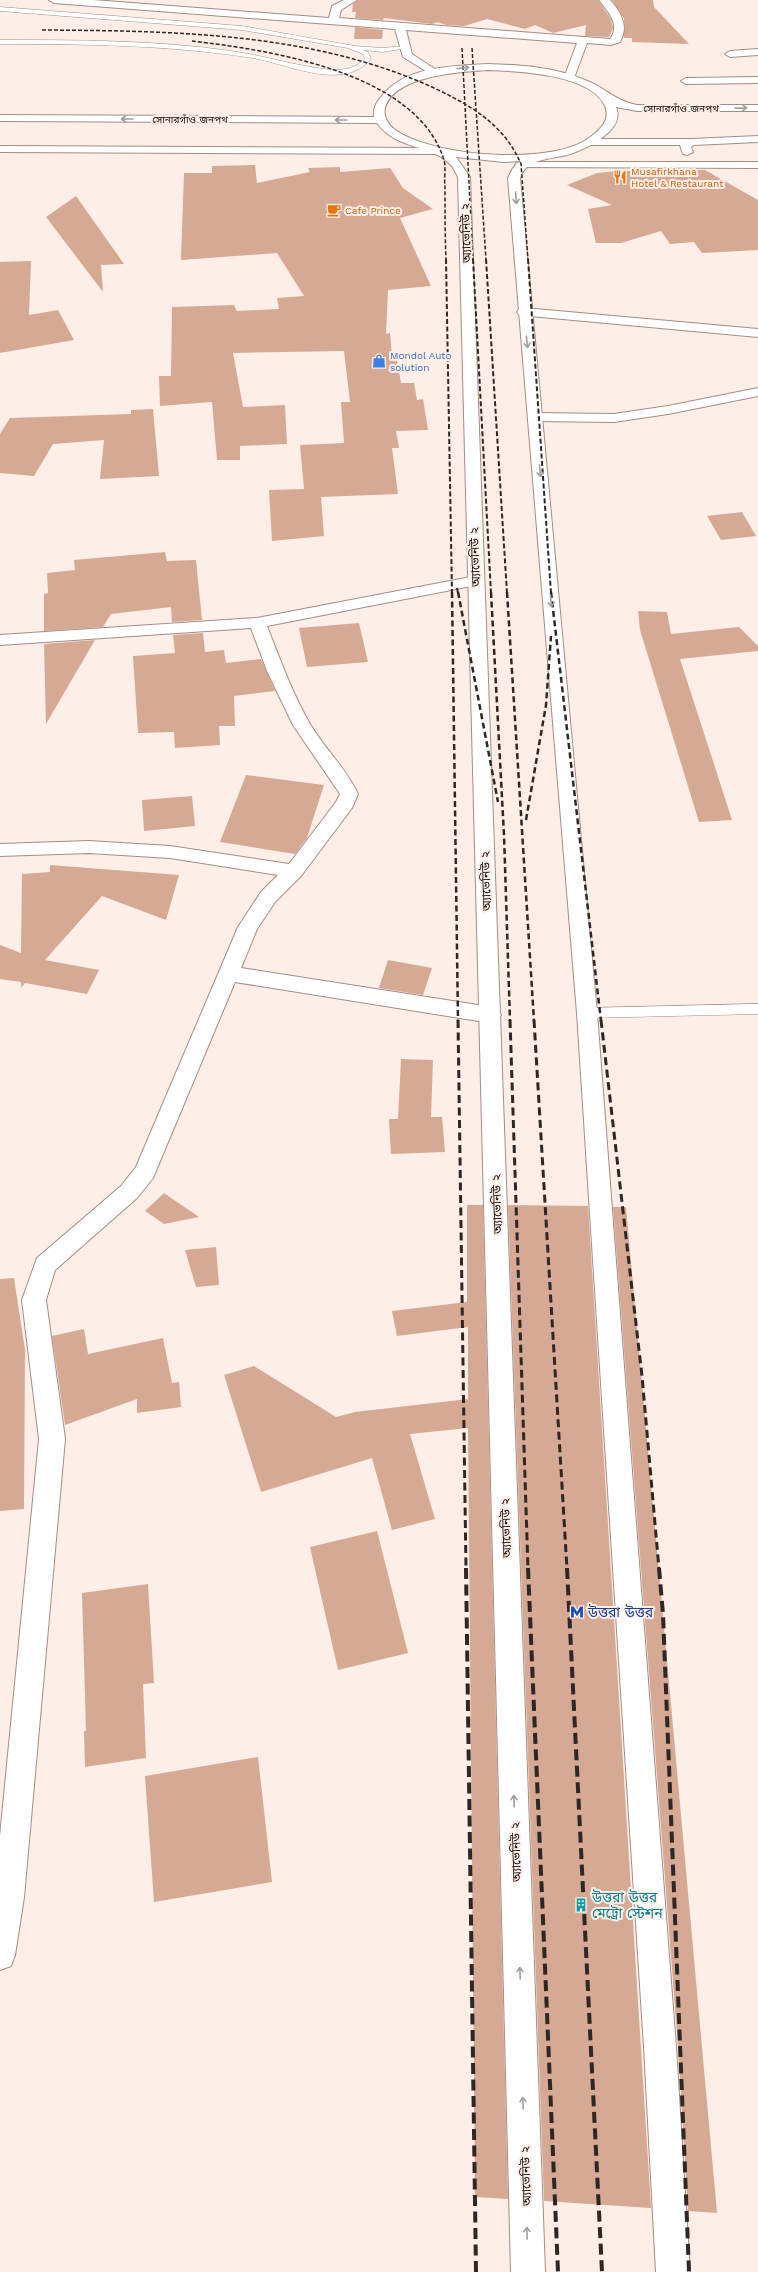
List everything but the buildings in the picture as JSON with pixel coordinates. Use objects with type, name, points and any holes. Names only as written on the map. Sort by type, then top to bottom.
[{"type":"main road","points":[[54,0],[604,43],[616,40],[620,23],[618,16],[604,0]]},
{"type":"main road","points":[[333,21],[336,8],[352,0]]},
{"type":"main road","points":[[304,8],[317,20]]},
{"type":"main road","points":[[400,27],[409,58],[434,73]]},
{"type":"main road","points":[[569,78],[582,41]]},
{"type":"main road","points":[[730,54],[758,52]]},
{"type":"main road","name":"সোনারগাঁও জনপথ","points":[[379,114],[386,94],[405,82],[434,73],[488,67],[537,71],[569,78],[592,88],[606,98],[620,105],[643,108],[758,108]]},
{"type":"main road","points":[[686,81],[758,80]]},
{"type":"main road","points":[[606,98],[613,112],[610,126]]},
{"type":"main road","name":"সোনারগাঁও জনপথ","points":[[0,108],[379,114]]},
{"type":"main road","points":[[379,114],[391,132],[410,143],[436,152]]},
{"type":"main road","name":"সোনারগাঁও জনপথ","points":[[0,118],[379,114]]},
{"type":"main road","name":"সোনারগাঁও জনপথ","points":[[642,119],[758,118]]},
{"type":"main road","points":[[622,122],[610,126],[602,134],[590,142],[566,151],[529,161],[515,172],[514,178],[524,312],[535,417],[587,1013],[660,2047],[673,2272]]},
{"type":"main road","points":[[590,142],[691,142],[758,139]]},
{"type":"main road","points":[[691,142],[685,146],[696,166]]},
{"type":"main road","points":[[0,149],[436,152],[475,158],[529,161],[696,166],[758,165]]},
{"type":"main road","name":"অ্যাভেনিউ ২","points":[[436,152],[454,160],[464,177],[491,1015],[528,2272]]},
{"type":"main road","points":[[524,312],[758,333]]},
{"type":"main road","points":[[535,417],[614,418],[668,410],[758,392]]},
{"type":"main road","points":[[0,640],[257,623],[476,581]]},
{"type":"main road","points":[[0,1955],[10,1889],[52,1439],[34,1300],[45,1265],[129,1192],[145,1172],[248,926],[268,897],[294,871],[345,804],[350,794],[302,726],[276,671],[257,623]]},
{"type":"main road","points":[[0,850],[89,847],[170,852],[294,871]]},
{"type":"main road","points":[[229,974],[491,1015]]},
{"type":"lane","points":[[0,9],[242,28],[373,50],[405,48]]},
{"type":"lane","points":[[0,42],[121,43],[187,47],[264,58],[313,71],[329,72],[355,69],[366,62],[368,59],[366,53],[350,46]]},
{"type":"lane","points":[[587,1013],[758,1009]]},
{"type":"railway","points":[[42,30],[92,30],[191,34],[241,38],[290,45],[338,55],[386,69],[432,87],[465,104]]},
{"type":"railway","points":[[192,41],[260,51],[298,59],[337,71],[373,86],[404,106],[429,130],[444,160],[446,260]]},
{"type":"railway","points":[[462,48],[465,104]]},
{"type":"railway","points":[[472,48],[476,112]]},
{"type":"railway","points":[[465,104],[476,112]]},
{"type":"railway","points":[[465,104],[473,260]]},
{"type":"railway","points":[[476,112],[495,127],[505,138],[514,150],[521,164],[528,260]]},
{"type":"railway","points":[[476,112],[486,260]]},
{"type":"railway","points":[[446,259],[452,593]]},
{"type":"railway","points":[[473,259],[491,593]]},
{"type":"railway","points":[[486,259],[507,593]]},
{"type":"railway","points":[[528,259],[551,593]]},
{"type":"railway","points":[[457,588],[458,593]]},
{"type":"railway","points":[[452,592],[458,1021]]},
{"type":"railway","points":[[458,592],[498,802]]},
{"type":"railway","points":[[491,592],[504,835],[510,1021]]},
{"type":"railway","points":[[507,592],[534,1021]]},
{"type":"railway","points":[[551,592],[601,1021]]},
{"type":"railway","points":[[526,820],[546,705],[551,636]]},
{"type":"railway","points":[[458,1020],[466,1569]]},
{"type":"railway","points":[[510,1020],[528,1569]]},
{"type":"railway","points":[[534,1020],[567,1569]]},
{"type":"railway","points":[[601,1020],[642,1376],[659,1569]]},
{"type":"railway","points":[[466,1568],[476,2272]]},
{"type":"railway","points":[[528,1568],[558,2272]]},
{"type":"railway","points":[[567,1568],[602,2272]]},
{"type":"railway","points":[[659,1568],[663,1614],[689,2272]]},
{"type":"place","name":"Musafirkhana Hotel & Restaurant","points":[[620,177]]},
{"type":"place","name":"Cafe Prince","points":[[334,210]]},
{"type":"place","name":"Mondol Auto solution","points":[[379,361]]},
{"type":"place","name":"উত্তরা উত্তর","points":[[577,1612]]},
{"type":"place","name":"উত্তরা উত্তর মেট্রো স্টেশন","points":[[581,1905]]}]
